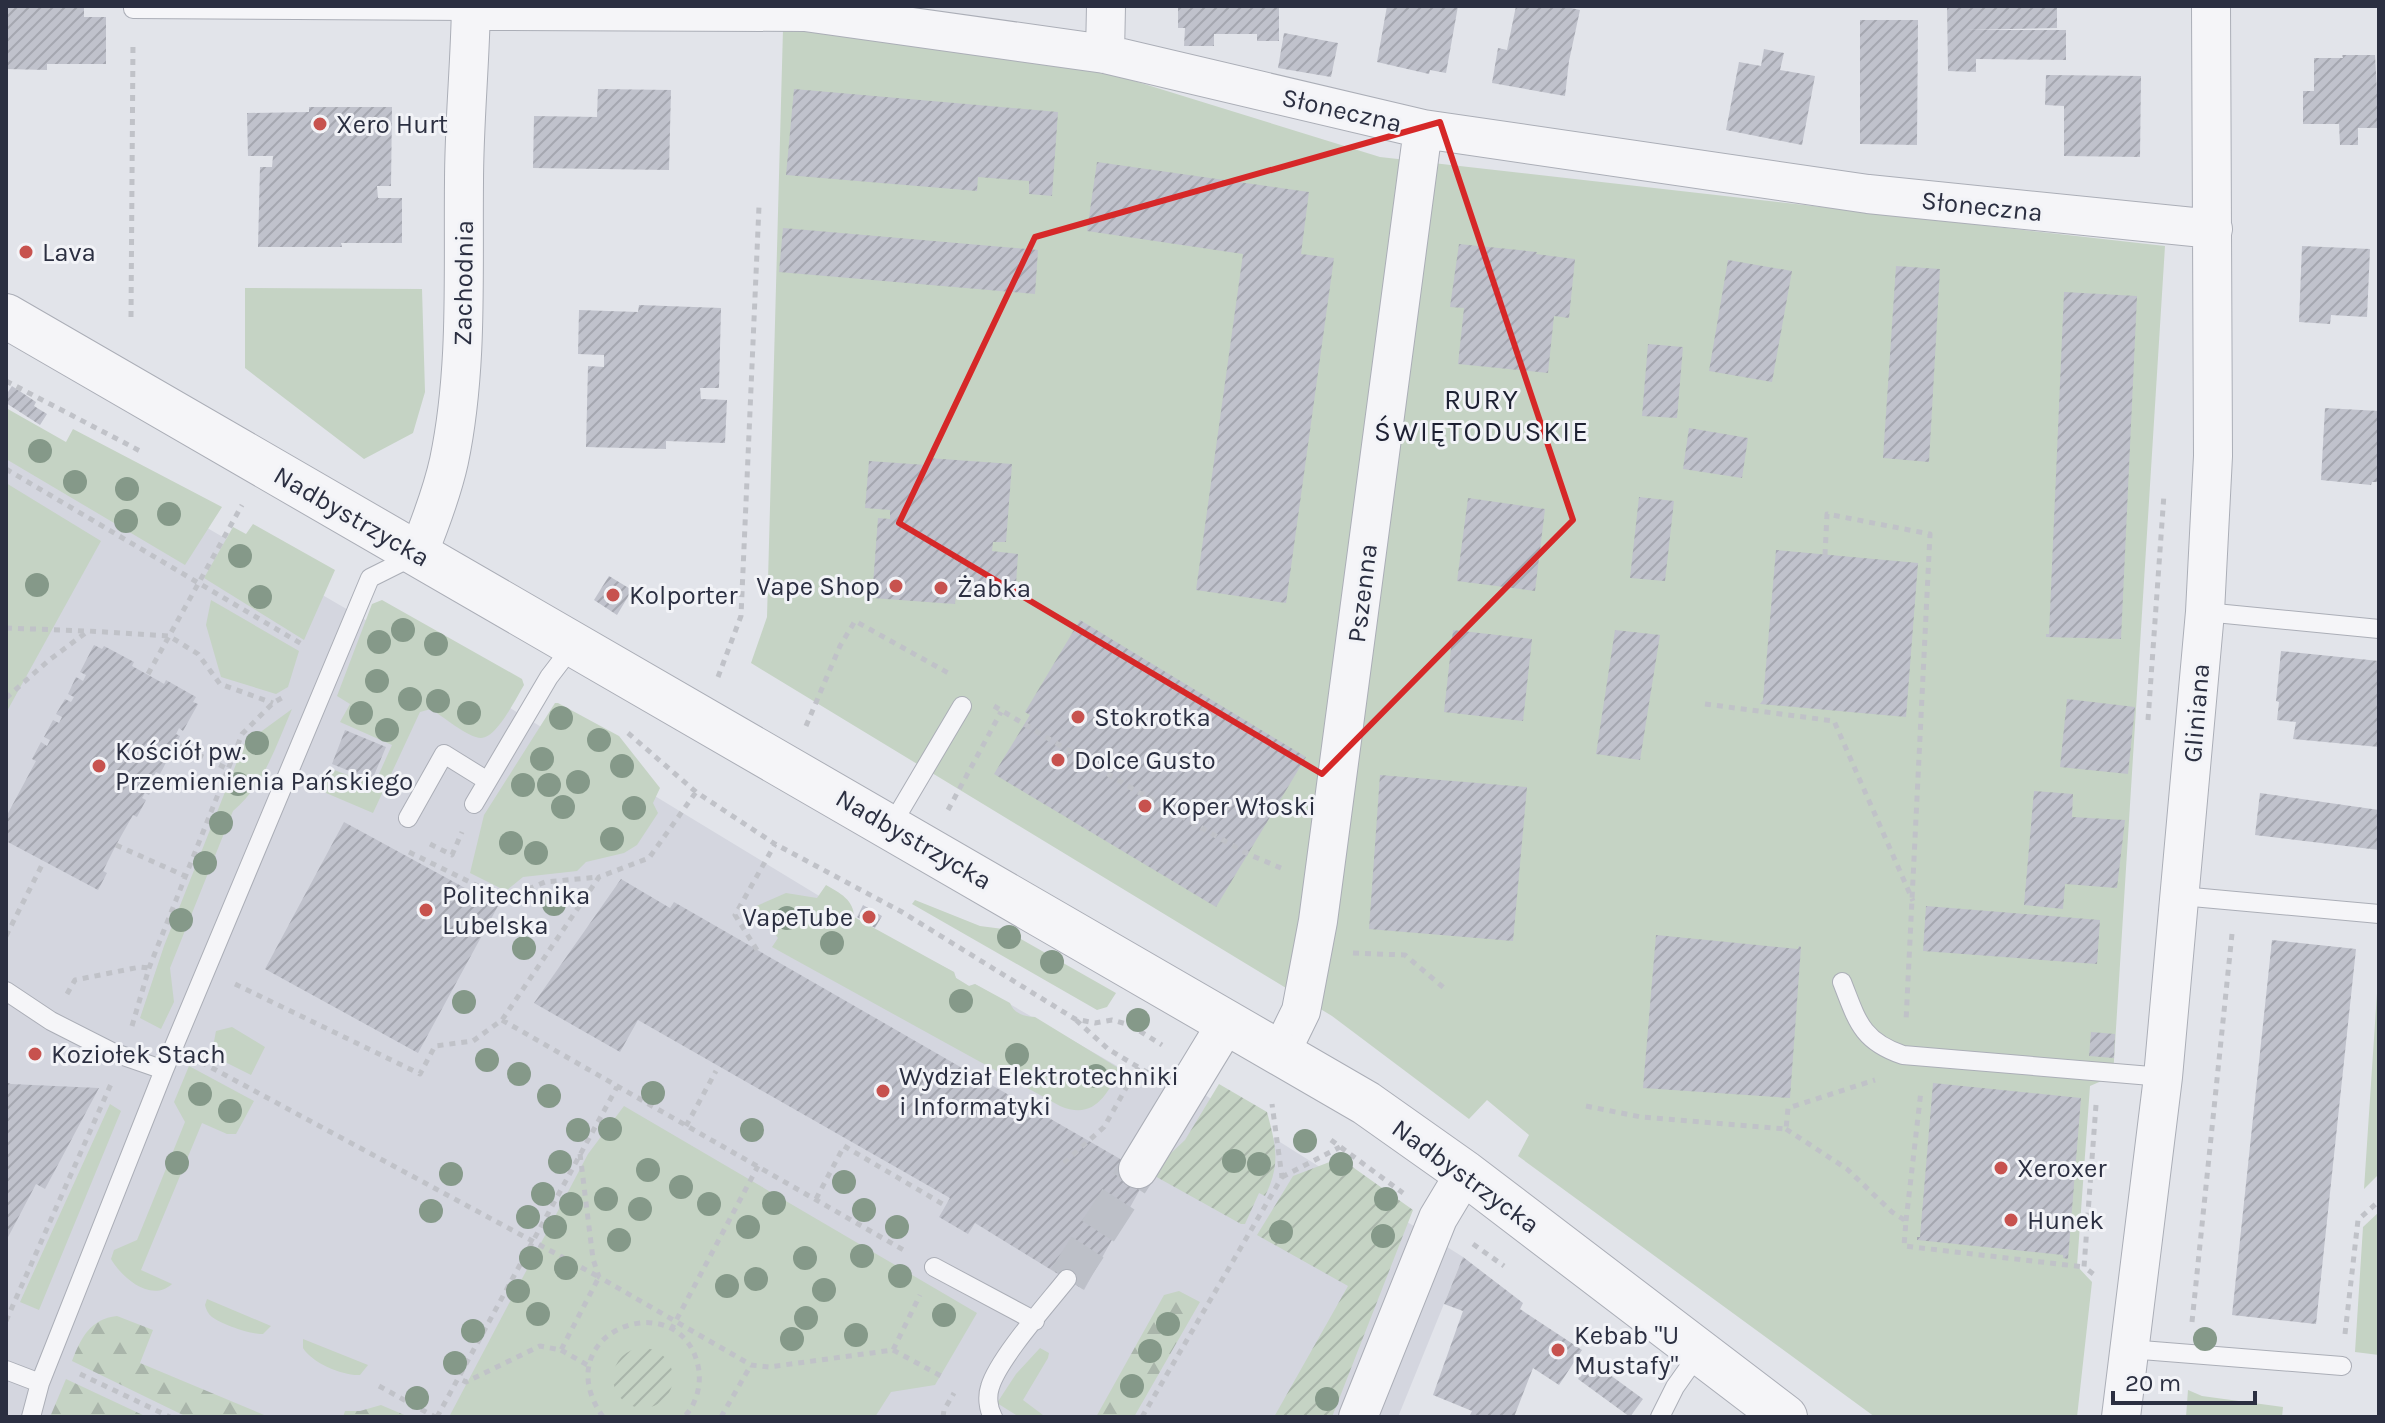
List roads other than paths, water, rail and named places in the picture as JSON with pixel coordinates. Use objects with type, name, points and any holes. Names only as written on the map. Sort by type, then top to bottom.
[{"type":"street","points":[[1105,54],[1106,6]]},
{"type":"street","name":"Gliniana","points":[[2121,1417],[2163,1077],[2205,612],[2213,456],[2211,6]]},
{"type":"street","name":"Słoneczna","points":[[471,8],[770,9],[805,12],[1105,54],[1423,129],[1868,194],[2213,229]]},
{"type":"street","name":"Zachodnia","points":[[418,554],[449,464],[457,418],[463,349],[464,177],[471,8]]},
{"type":"street","name":"Pszenna","points":[[1281,1052],[1301,1011],[1324,880],[1423,129]]},
{"type":"street","name":"Nadbystrzycka","points":[[6,316],[1366,1103],[1465,1173],[1785,1417]]},
{"type":"street","points":[[1138,1169],[1228,1021]]},
{"type":"street","points":[[1358,1417],[1438,1218],[1465,1173]]},
{"type":"lane","points":[[133,8],[471,8]]},
{"type":"lane","points":[[31,1417],[40,1383],[164,1070],[370,578],[418,554]]},
{"type":"lane","points":[[2205,612],[2379,629]]},
{"type":"lane","points":[[474,804],[549,677],[575,643]]},
{"type":"lane","points":[[891,826],[962,706]]},
{"type":"lane","points":[[408,818],[444,754],[486,780]]},
{"type":"lane","points":[[2181,896],[2379,914]]},
{"type":"lane","points":[[1842,982],[1860,1028],[1885,1049],[1903,1055],[2163,1077]]},
{"type":"lane","points":[[6,991],[51,1021],[112,1052],[164,1070]]},
{"type":"lane","points":[[934,1267],[1035,1321]]},
{"type":"lane","points":[[993,1417],[989,1410],[990,1387],[1004,1362],[1067,1279]]},
{"type":"lane","points":[[2129,1349],[2342,1366]]},
{"type":"lane","points":[[1660,1417],[1675,1387],[1699,1353]]},
{"type":"lane","points":[[6,1370],[40,1383]]},
{"type":"tunnel","points":[[1067,1279],[1138,1169]]},
{"type":"place","name":"Xero Hurt","points":[[320,124]]},
{"type":"place","name":"Lava","points":[[26,252]]},
{"type":"place","name":"Vape Shop","points":[[896,586]]},
{"type":"place","name":"Żabka","points":[[941,588]]},
{"type":"place","name":"Kolporter","points":[[613,595]]},
{"type":"place","name":"Stokrotka","points":[[1078,717]]},
{"type":"place","name":"Dolce Gusto","points":[[1058,760]]},
{"type":"place","name":"Kościół pw. Przemienienia Pańskiego","points":[[99,766]]},
{"type":"place","name":"Koper Włoski","points":[[1145,806]]},
{"type":"place","name":"Politechnika Lubelska","points":[[426,910]]},
{"type":"place","name":"VapeTube","points":[[869,917]]},
{"type":"place","name":"Koziołek Stach","points":[[35,1054]]},
{"type":"place","name":"Wydział Elektrotechniki i Informatyki","points":[[883,1091]]},
{"type":"place","name":"Xeroxer","points":[[2001,1168]]},
{"type":"place","name":"Hunek","points":[[2011,1220]]},
{"type":"place","name":"Kebab \"U Mustafy\"","points":[[1558,1350]]},
{"type":"district","name":"RURY ŚWIĘTODUSKIE","points":[[1482,415]]}]
